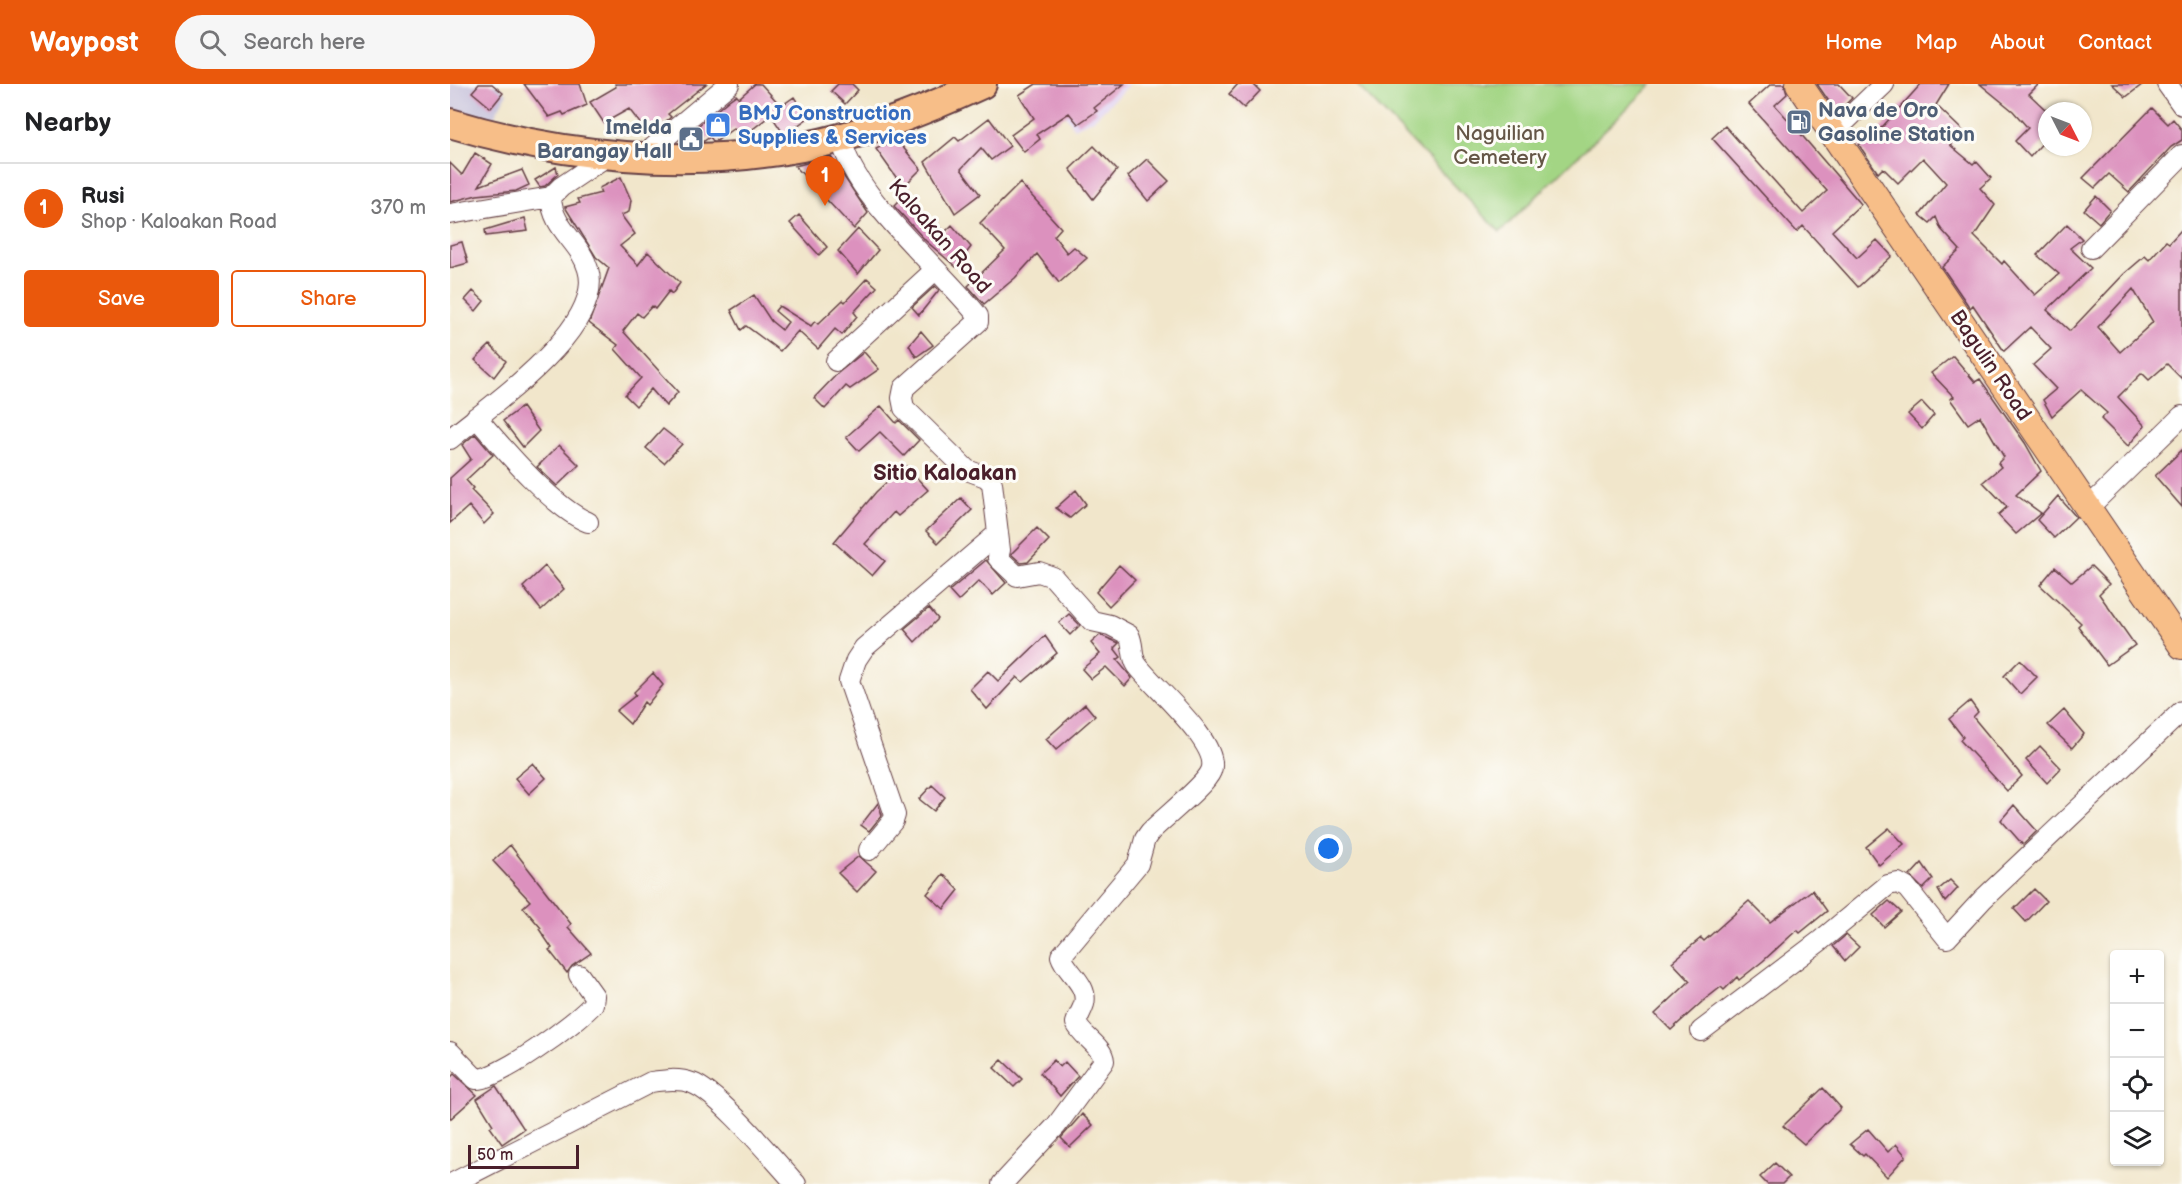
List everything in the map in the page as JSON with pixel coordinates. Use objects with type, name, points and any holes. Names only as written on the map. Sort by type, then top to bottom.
[{"type":"highway","points":[[450,123],[530,143],[610,154],[642,157],[730,157],[801,147],[841,138],[950,99],[982,84]]},
{"type":"main road","name":"Bagulin Road","points":[[1799,84],[2182,645]]},
{"type":"street","points":[[642,157],[729,84]]},
{"type":"street","points":[[1832,134],[1884,84]]},
{"type":"street","points":[[2167,84],[2182,105]]},
{"type":"street","name":"Kaloakan Road","points":[[841,138],[848,162],[884,212],[973,309],[979,319],[904,388],[902,398],[904,408],[967,470],[986,477],[993,483],[1000,550],[998,558],[1017,576],[1045,573],[1053,577],[1092,621],[1110,625],[1129,635],[1137,666],[1176,705],[1211,750],[1214,760],[1207,777],[1150,832],[1145,839],[1138,864],[1061,956],[1063,963],[1080,984],[1085,1002],[1076,1023],[1079,1031],[1101,1052],[1104,1061],[1056,1126],[1002,1184]]},
{"type":"street","points":[[450,214],[551,197],[561,187],[610,154]]},
{"type":"street","points":[[2091,248],[2182,155]]},
{"type":"street","points":[[450,439],[525,377],[562,341],[577,321],[588,298],[588,268],[555,220],[551,197]]},
{"type":"street","points":[[836,361],[935,270]]},
{"type":"street","points":[[2089,507],[2182,416]]},
{"type":"street","points":[[476,417],[513,460],[567,509],[588,522]]},
{"type":"street","points":[[869,850],[893,821],[895,815],[849,681],[856,660],[879,634],[997,534]]},
{"type":"street","points":[[1701,1031],[1820,941],[1888,885],[1898,883],[1907,888],[1947,938],[1983,899],[2182,711]]},
{"type":"street","points":[[450,1052],[476,1079],[483,1080],[499,1073],[578,1020],[594,1004],[594,996],[579,975]]},
{"type":"street","points":[[451,1184],[651,1082],[665,1080],[692,1083],[714,1097],[796,1184]]},
{"type":"shaded area","points":[[450,84],[496,84],[507,93],[492,121],[450,108]]},
{"type":"shaded area","points":[[1046,84],[1129,85],[1094,119],[1074,128]]},
{"type":"green space","name":"Naguilian Cemetery","points":[[1356,84],[1652,84],[1500,232]]},
{"type":"building","points":[[479,84],[492,84],[503,93],[491,108],[472,92]]},
{"type":"building","points":[[524,84],[580,84],[587,105],[564,115],[562,112],[549,117]]},
{"type":"building","points":[[615,84],[706,84],[668,114],[671,117],[649,135],[629,109],[604,123],[590,102],[616,87]]},
{"type":"building","points":[[755,84],[761,84],[781,106],[794,97],[808,118],[787,133],[783,133],[771,115],[741,138],[734,128],[718,140],[713,141],[710,137],[704,141],[681,140],[729,100],[736,95],[739,98]]},
{"type":"building","points":[[838,84],[852,84],[858,90],[845,104],[831,91]]},
{"type":"building","points":[[1036,84],[1124,84],[1094,108],[1097,111],[1078,124],[1069,113],[1037,134],[1040,139],[1024,152],[1011,135],[1034,118],[1019,95]]},
{"type":"building","points":[[1238,84],[1253,84],[1260,91],[1244,108],[1229,94]]},
{"type":"building","points":[[1771,84],[1784,84],[1787,94],[1775,105],[1790,122],[1800,113],[1808,124],[1799,132],[1861,204],[1832,231],[1857,258],[1877,240],[1892,256],[1858,287],[1803,226],[1797,232],[1712,138],[1725,126],[1803,213],[1827,191],[1749,104]]},
{"type":"building","points":[[1817,84],[1839,84],[1852,98],[1837,113]]},
{"type":"building","points":[[1921,84],[1949,84],[1936,105],[1962,130],[1950,145],[1973,164],[1976,161],[1991,178],[1980,188],[1995,205],[1974,236],[2002,264],[2004,261],[2035,295],[2059,274],[2037,255],[2067,224],[2082,239],[2070,248],[2091,268],[2047,310],[2070,331],[2124,274],[2145,256],[2149,260],[2166,241],[2169,243],[2182,229],[2182,379],[2167,364],[2149,380],[2142,373],[2118,397],[2145,426],[2128,446],[2101,419],[2107,413],[2081,390],[2052,416],[2043,400],[2056,389],[2033,365],[2051,349],[2030,327],[2004,351],[1973,305],[1970,308],[1942,267],[1960,250],[1941,229],[1936,217],[1930,223],[1920,215],[1946,183],[1923,158],[1898,183],[1883,168],[1878,173],[1859,145],[1871,132],[1874,136]],"holes":[[[2133,289],[2153,322],[2120,352],[2098,327]]]},
{"type":"building","points":[[1980,84],[2039,84],[2029,94],[2038,102],[2038,148],[2030,157],[2015,141],[2028,128],[2013,111]]},
{"type":"building","points":[[2112,84],[2143,84],[2126,97]]},
{"type":"building","points":[[2152,108],[2168,124],[2173,119],[2182,130],[2182,140],[2171,147],[2129,192],[2109,174],[2095,188],[2083,178]]},
{"type":"building","points":[[989,118],[1010,146],[991,160],[981,148],[961,169],[980,194],[955,213],[925,162],[955,137],[959,141]]},
{"type":"building","points":[[896,139],[921,169],[903,187],[876,149]]},
{"type":"building","points":[[1094,146],[1117,170],[1093,199],[1070,169]]},
{"type":"building","points":[[475,153],[492,164],[479,186],[522,170],[529,185],[516,191],[477,195],[450,202],[450,163],[462,175]]},
{"type":"building","points":[[831,157],[868,213],[854,229],[795,166]]},
{"type":"building","points":[[1147,159],[1169,181],[1148,201],[1128,176]]},
{"type":"building","points":[[556,167],[558,174],[545,186],[540,187],[535,180]]},
{"type":"building","points":[[621,177],[631,200],[629,212],[621,215],[635,234],[620,246],[638,265],[648,252],[680,283],[672,294],[669,291],[655,309],[652,306],[642,317],[637,313],[623,331],[678,392],[666,406],[651,389],[636,406],[625,395],[641,378],[615,349],[618,345],[589,323],[609,268],[596,257],[565,207],[580,203],[578,199],[601,193],[599,188]]},
{"type":"building","points":[[1020,183],[1061,228],[1054,236],[1067,253],[1074,247],[1087,258],[1059,283],[1037,254],[1015,278],[984,304],[968,286],[1005,250],[980,223]]},
{"type":"building","points":[[907,193],[921,214],[945,232],[952,225],[971,247],[956,267],[926,241],[894,206]]},
{"type":"building","points":[[2096,196],[2110,210],[2099,223],[2084,210]]},
{"type":"building","points":[[799,215],[827,247],[819,255],[790,223]]},
{"type":"building","points":[[525,218],[528,231],[486,236],[485,230]]},
{"type":"building","points":[[858,229],[878,250],[858,274],[838,251]]},
{"type":"building","points":[[462,242],[468,263],[450,268],[450,245]]},
{"type":"building","points":[[867,278],[877,287],[854,312],[857,316],[842,335],[835,329],[818,349],[798,331],[780,351],[746,326],[741,330],[731,310],[754,295],[771,321],[782,330],[788,322],[775,311],[779,306],[811,326],[815,321],[818,324],[843,300],[845,302]]},
{"type":"building","points":[[935,286],[939,290],[919,315],[912,307]]},
{"type":"building","points":[[473,291],[484,301],[476,311],[465,300]]},
{"type":"building","points":[[921,331],[933,345],[916,357],[909,345]]},
{"type":"building","points":[[490,345],[506,361],[494,377],[475,360]]},
{"type":"building","points":[[864,352],[879,369],[850,389],[846,386],[825,409],[814,398],[838,373]]},
{"type":"building","points":[[1953,356],[1975,382],[1980,379],[2025,443],[2041,471],[2016,495],[2041,513],[2016,534],[1998,515],[2007,507],[1983,482],[2001,467],[1998,463],[2004,457],[1980,416],[1968,424],[1950,399],[1954,397],[1931,373]]},
{"type":"building","points":[[1922,402],[1934,415],[1922,429],[1908,414]]},
{"type":"building","points":[[881,406],[896,423],[899,420],[919,440],[904,456],[880,432],[859,451],[846,437]]},
{"type":"building","points":[[522,407],[539,431],[523,447],[503,421]]},
{"type":"building","points":[[663,429],[682,444],[664,463],[646,448]]},
{"type":"building","points":[[475,434],[493,455],[466,480],[473,488],[471,490],[494,514],[484,524],[469,506],[450,523],[450,478],[471,459],[462,445]]},
{"type":"building","points":[[559,445],[579,465],[557,486],[537,467]]},
{"type":"building","points":[[2182,450],[2182,507],[2155,476]]},
{"type":"building","points":[[905,465],[928,490],[898,516],[894,512],[865,544],[885,561],[872,576],[834,542],[876,492]]},
{"type":"building","points":[[1076,490],[1086,504],[1070,518],[1056,508]]},
{"type":"building","points":[[2058,496],[2076,517],[2054,538],[2037,520]]},
{"type":"building","points":[[961,498],[972,510],[938,543],[926,531]]},
{"type":"building","points":[[1037,528],[1049,540],[1028,562],[1021,563],[1011,554]]},
{"type":"building","points":[[986,560],[1006,583],[993,595],[979,581],[958,601],[949,591]]},
{"type":"building","points":[[1119,565],[1135,580],[1109,606],[1096,592]]},
{"type":"building","points":[[545,566],[564,589],[541,610],[523,587]]},
{"type":"building","points":[[2091,566],[2109,584],[2099,594],[2135,645],[2107,665],[2078,626],[2081,623],[2040,585],[2055,567],[2072,582]]},
{"type":"building","points":[[929,608],[938,619],[915,642],[904,629]]},
{"type":"building","points":[[1069,614],[1080,625],[1070,635],[1059,623]]},
{"type":"building","points":[[1100,635],[1119,643],[1114,648],[1121,657],[1117,660],[1132,678],[1125,686],[1106,667],[1091,679],[1082,669],[1100,654],[1091,643]]},
{"type":"building","points":[[1045,636],[1057,653],[1023,682],[1017,677],[987,709],[970,689],[988,671],[998,681]]},
{"type":"building","points":[[2020,660],[2037,677],[2020,694],[2004,676]]},
{"type":"building","points":[[653,673],[663,685],[647,705],[644,702],[630,724],[616,711],[636,695],[634,692]]},
{"type":"building","points":[[1970,701],[1978,712],[1973,717],[2022,776],[2007,791],[1960,740],[1963,737],[1949,719]]},
{"type":"building","points":[[1085,704],[1095,716],[1056,750],[1046,739]]},
{"type":"building","points":[[2064,710],[2084,734],[2072,748],[2048,725]]},
{"type":"building","points":[[2040,746],[2061,768],[2047,783],[2026,760]]},
{"type":"building","points":[[533,763],[546,778],[529,794],[515,778]]},
{"type":"building","points":[[932,785],[945,797],[934,811],[919,799]]},
{"type":"building","points":[[878,803],[882,815],[869,831],[861,825]]},
{"type":"building","points":[[2014,805],[2037,831],[2023,845],[2001,820]]},
{"type":"building","points":[[1889,828],[1904,844],[1879,865],[1866,847]]},
{"type":"building","points":[[510,845],[571,924],[568,927],[591,953],[572,966],[567,973],[549,950],[552,948],[539,929],[541,928],[523,907],[530,901],[493,861]]},
{"type":"building","points":[[859,856],[876,871],[857,892],[838,873]]},
{"type":"building","points":[[1922,863],[1933,879],[1923,889],[1910,876]]},
{"type":"building","points":[[943,874],[959,890],[944,909],[927,894]]},
{"type":"building","points":[[1950,880],[1958,888],[1945,902],[1938,890]]},
{"type":"building","points":[[2034,889],[2046,901],[2026,922],[2014,909]]},
{"type":"building","points":[[1812,890],[1827,911],[1800,933],[1797,930],[1739,980],[1737,977],[1724,990],[1721,987],[1671,1030],[1655,1014],[1690,981],[1672,962],[1701,938],[1704,941],[1749,901],[1770,922]]},
{"type":"building","points":[[1889,901],[1901,912],[1884,927],[1873,915]]},
{"type":"building","points":[[1846,935],[1859,947],[1845,961],[1833,946]]},
{"type":"building","points":[[1002,1060],[1022,1079],[1014,1087],[994,1068]]},
{"type":"building","points":[[1054,1060],[1060,1067],[1065,1062],[1078,1076],[1060,1096],[1040,1073]]},
{"type":"building","points":[[454,1074],[477,1095],[450,1119],[450,1078]]},
{"type":"building","points":[[496,1086],[524,1129],[502,1144],[490,1127],[493,1125],[477,1099]]},
{"type":"building","points":[[1823,1088],[1841,1108],[1804,1144],[1783,1126]]},
{"type":"building","points":[[1082,1114],[1093,1125],[1070,1147],[1061,1138]]},
{"type":"building","points":[[1868,1129],[1888,1152],[1896,1144],[1906,1156],[1887,1177],[1865,1154],[1863,1156],[1850,1144]]},
{"type":"building","points":[[1775,1163],[1789,1177],[1782,1184],[1767,1184],[1760,1177]]},
{"type":"place","name":"Nava de Oro Gasoline Station","points":[[1799,122]]},
{"type":"place","name":"BMJ Construction Supplies & Services","points":[[718,125]]},
{"type":"place","name":"Imelda Barangay Hall","points":[[691,139]]},
{"type":"place","name":"Rusi","points":[[825,206]]},
{"type":"district","name":"Sitio Kaloakan","points":[[945,472]]}]
